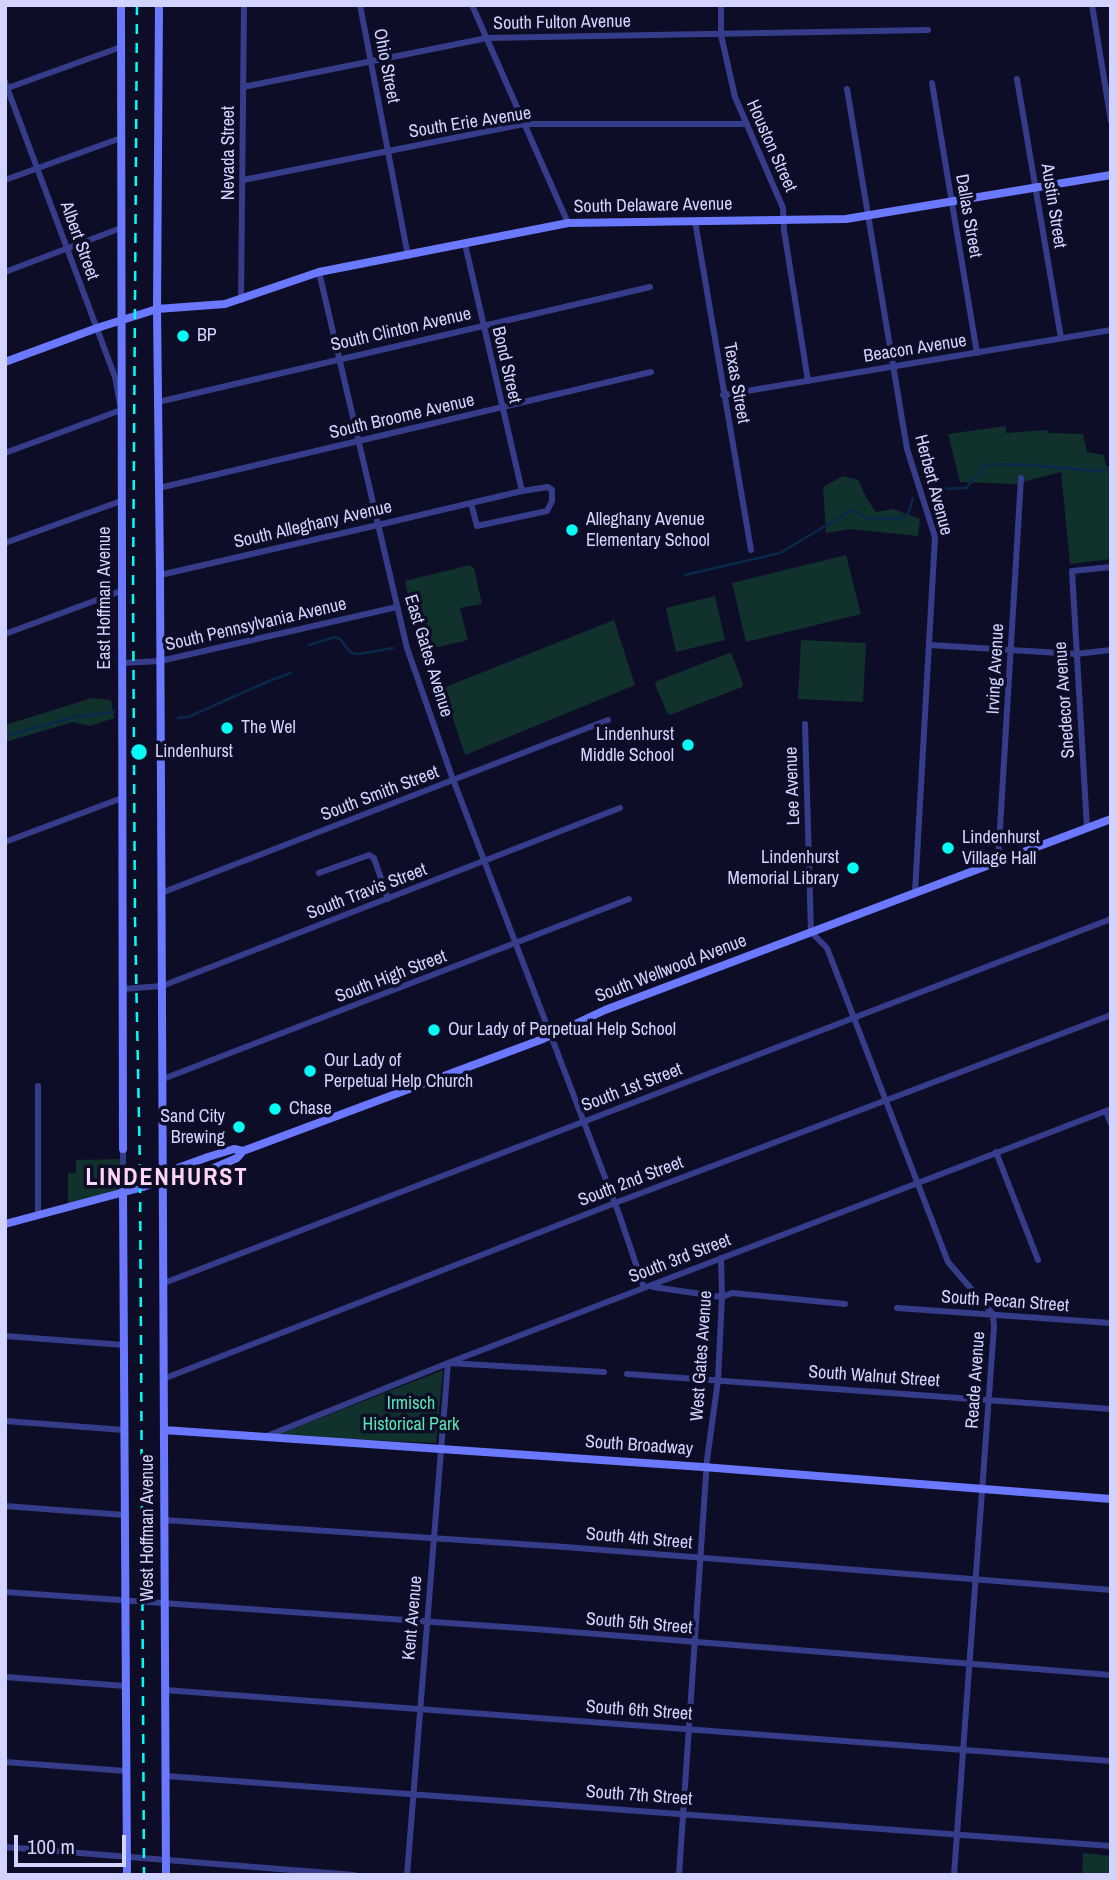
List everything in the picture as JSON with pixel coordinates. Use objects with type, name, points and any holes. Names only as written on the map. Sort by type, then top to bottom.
[{"type":"street","name":"East Hoffman Avenue","points":[[121,5],[123,1191]]},
{"type":"street","points":[[159,5],[157,309],[163,1180]]},
{"type":"street","name":"Nevada Street","points":[[242,300],[244,5]]},
{"type":"street","name":"Ohio Street","points":[[360,5],[408,256]]},
{"type":"street","points":[[472,5],[568,223]]},
{"type":"street","name":"Houston Street","points":[[721,5],[721,35],[735,97],[783,208],[808,381]]},
{"type":"street","points":[[1092,5],[1111,121]]},
{"type":"street","name":"South Fulton Avenue","points":[[243,87],[487,38],[928,30]]},
{"type":"street","points":[[6,86],[121,47]]},
{"type":"street","name":"Austin Street","points":[[1017,79],[1061,338]]},
{"type":"street","name":"Dallas Street","points":[[932,83],[977,353]]},
{"type":"street","name":"Albert Street","points":[[6,86],[115,377],[121,411]]},
{"type":"street","name":"Herbert Avenue","points":[[847,89],[907,449],[935,537],[915,892]]},
{"type":"street","name":"South Erie Avenue","points":[[243,180],[524,124],[747,124]]},
{"type":"street","points":[[5,180],[121,138]]},
{"type":"street","name":"South Delaware Avenue","points":[[5,362],[157,309],[225,304],[319,272],[568,223],[846,219],[1111,175]]},
{"type":"street","name":"Texas Street","points":[[695,221],[751,550]]},
{"type":"street","points":[[5,272],[121,228]]},
{"type":"street","name":"Bond Street","points":[[465,244],[522,491]]},
{"type":"street","name":"East Gates Avenue","points":[[319,272],[407,648],[549,1036]]},
{"type":"street","name":"South Clinton Avenue","points":[[158,402],[650,287]]},
{"type":"street","name":"Beacon Avenue","points":[[723,395],[1111,330]]},
{"type":"street","name":"South Broome Avenue","points":[[159,488],[651,372]]},
{"type":"street","points":[[5,453],[121,411]]},
{"type":"street","name":"Irving Avenue","points":[[999,861],[1021,478]]},
{"type":"street","name":"South Alleghany Avenue","points":[[160,575],[522,491],[550,488],[552,494],[551,505],[547,511],[477,526],[471,503]]},
{"type":"street","points":[[5,543],[121,500]]},
{"type":"street","name":"Snedecor Avenue","points":[[1087,828],[1072,571],[1111,567]]},
{"type":"street","points":[[5,634],[121,591]]},
{"type":"street","name":"South Pennsylvania Avenue","points":[[121,663],[160,662],[397,607]]},
{"type":"street","points":[[930,645],[1076,654],[1111,650]]},
{"type":"street","name":"South Smith Street","points":[[161,893],[608,720]]},
{"type":"street","name":"Lee Avenue","points":[[805,724],[811,932]]},
{"type":"street","points":[[5,842],[122,799]]},
{"type":"street","name":"South Travis Street","points":[[122,989],[162,986],[620,808]]},
{"type":"street","name":"South Wellwood Avenue","points":[[163,1180],[177,1184],[237,1158],[243,1151],[549,1036],[605,1010],[1111,819]]},
{"type":"street","points":[[319,873],[369,855],[374,858],[388,899]]},
{"type":"street","name":"South High Street","points":[[163,1079],[629,899]]},
{"type":"street","name":"South 1st Street","points":[[164,1283],[1111,919]]},
{"type":"street","name":"Reade Avenue","points":[[811,932],[827,948],[948,1262],[993,1314],[995,1327],[954,1875]]},
{"type":"street","name":"South 2nd Street","points":[[163,1379],[615,1203],[1111,1015]]},
{"type":"street","points":[[549,1036],[647,1287],[722,1297],[732,1293],[845,1304]]},
{"type":"street","points":[[38,1086],[38,1215]]},
{"type":"street","points":[[1108,1110],[1111,1124]]},
{"type":"street","name":"South 3rd Street","points":[[262,1438],[448,1363],[1108,1110]]},
{"type":"street","name":"South Wellwood Avenue","points":[[5,1224],[143,1187],[163,1180],[175,1169],[234,1149],[243,1151]]},
{"type":"street","points":[[996,1152],[1038,1260]]},
{"type":"street","name":"West Hoffman Avenue","points":[[163,1180],[166,1875]]},
{"type":"street","name":"West Hoffman Avenue","points":[[123,1191],[127,1875]]},
{"type":"street","name":"West Gates Avenue","points":[[679,1875],[706,1467],[718,1381],[722,1297],[720,1258]]},
{"type":"street","name":"South Pecan Street","points":[[897,1308],[1111,1323]]},
{"type":"street","points":[[5,1336],[124,1345]]},
{"type":"street","points":[[448,1363],[604,1372]]},
{"type":"street","name":"Kent Avenue","points":[[407,1875],[448,1363]]},
{"type":"street","name":"South Walnut Street","points":[[627,1374],[1111,1409]]},
{"type":"street","points":[[5,1422],[124,1430]]},
{"type":"street","name":"South Broadway","points":[[164,1430],[706,1467],[1111,1499]]},
{"type":"street","points":[[5,1506],[124,1515]]},
{"type":"street","name":"South 4th Street","points":[[164,1520],[459,1539],[1111,1590]]},
{"type":"street","name":"South 5th Street","points":[[5,1592],[439,1622],[1111,1675]]},
{"type":"street","points":[[5,1677],[125,1686]]},
{"type":"street","name":"South 6th Street","points":[[165,1690],[1111,1761]]},
{"type":"street","points":[[5,1762],[126,1771]]},
{"type":"street","name":"South 7th Street","points":[[166,1776],[1111,1846]]},
{"type":"street","points":[[5,1847],[354,1875]]},
{"type":"green space","points":[[1006,426],[1006,433],[1047,430],[1048,433],[1083,434],[1087,452],[1104,455],[1106,466],[1111,467],[1111,559],[1070,564],[1061,472],[1015,484],[960,482],[948,434]]},
{"type":"green space","points":[[843,476],[858,480],[876,512],[893,509],[920,519],[918,536],[850,529],[826,533],[823,487]]},
{"type":"green space","points":[[846,555],[861,614],[746,642],[732,583]]},
{"type":"green space","points":[[470,565],[474,568],[482,604],[460,608],[468,640],[421,651],[405,581]]},
{"type":"green space","points":[[715,596],[725,640],[676,652],[666,608]]},
{"type":"green space","points":[[614,620],[635,685],[465,755],[443,688]]},
{"type":"green space","points":[[801,640],[866,643],[863,702],[798,699]]},
{"type":"green space","points":[[729,653],[742,687],[670,715],[667,713],[655,684],[657,681]]},
{"type":"green space","points":[[92,698],[111,700],[114,718],[90,726],[73,722],[5,742],[5,725]]},
{"type":"green space","points":[[122,1159],[122,1191],[68,1205],[68,1173],[76,1173],[76,1160]]},
{"type":"green space","name":"Irmisch Historical Park","points":[[443,1370],[436,1443],[275,1436]]},
{"type":"green space","points":[[1083,1853],[1111,1856],[1111,1875],[1082,1875]]},
{"type":"waterway","points":[[931,489],[966,488],[988,464],[1096,471],[1111,468]]},
{"type":"waterway","points":[[685,575],[780,553],[852,510],[867,518],[900,519],[908,514],[913,498]]},
{"type":"waterway","points":[[309,645],[335,637],[340,639],[351,653],[393,648]]},
{"type":"waterway","points":[[178,718],[188,717],[291,673]]},
{"type":"waterway","points":[[5,736],[75,717],[114,712]]},
{"type":"railway","points":[[137,5],[133,594],[144,1875]]},
{"type":"place","name":"BP","points":[[183,336]]},
{"type":"place","name":"Alleghany Avenue Elementary School","points":[[572,530]]},
{"type":"place","name":"The Wel","points":[[227,728]]},
{"type":"place","name":"Lindenhurst Middle School","points":[[688,745]]},
{"type":"place","name":"Lindenhurst","points":[[139,752]]},
{"type":"place","name":"Lindenhurst Village Hall","points":[[948,848]]},
{"type":"place","name":"Lindenhurst Memorial Library","points":[[853,868]]},
{"type":"place","name":"Our Lady of Perpetual Help School","points":[[434,1030]]},
{"type":"place","name":"Our Lady of Perpetual Help Church","points":[[310,1071]]},
{"type":"place","name":"Chase","points":[[275,1109]]},
{"type":"place","name":"Sand City Brewing","points":[[239,1127]]},
{"type":"district","name":"LINDENHURST","points":[[167,1179]]}]
